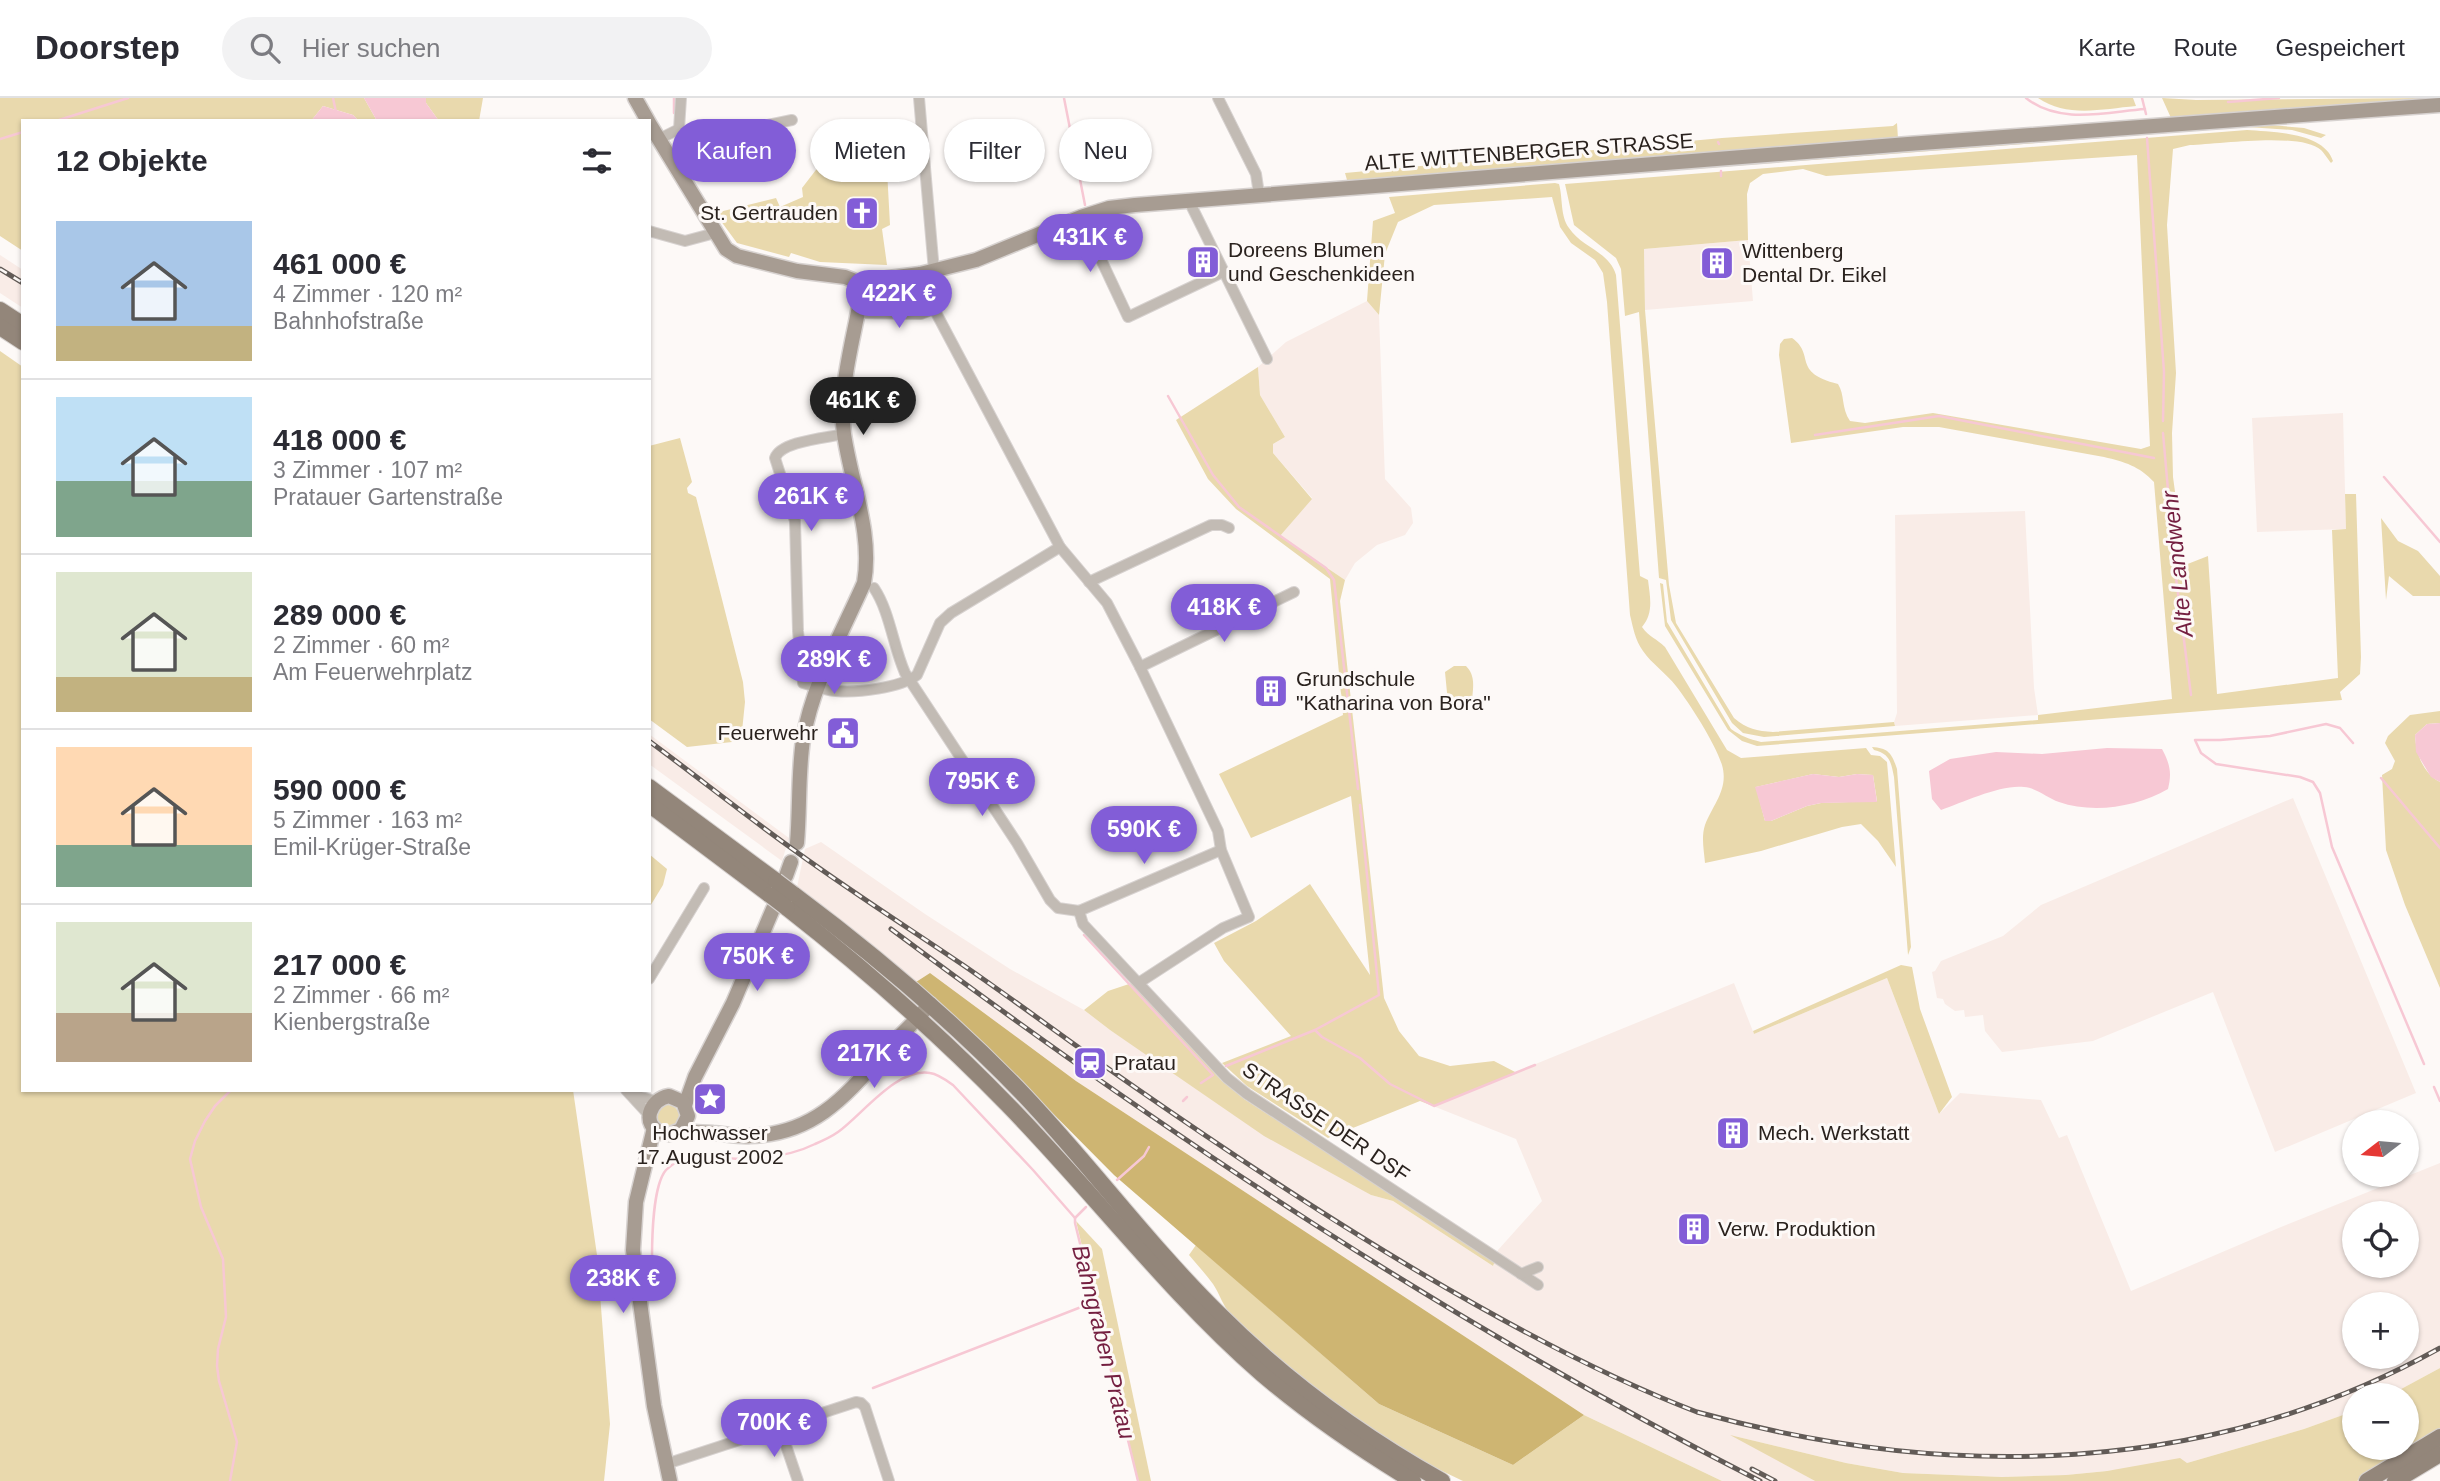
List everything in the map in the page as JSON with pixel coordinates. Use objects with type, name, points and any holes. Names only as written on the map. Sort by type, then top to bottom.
[{"type":"main road","points":[[0,310],[21,324]]},
{"type":"main road","points":[[0,327],[21,341]]},
{"type":"main road","points":[[651,789],[930,1004],[1025,1096],[1178,1271],[1247,1342],[1337,1415],[1386,1449],[1442,1481]]},
{"type":"main road","points":[[651,805],[782,889],[1009,1105],[1186,1300],[1233,1346],[1316,1416],[1413,1481]]},
{"type":"main road","points":[[2367,1481],[2440,1437]]},
{"type":"main road","points":[[2395,1481],[2440,1454]]},
{"type":"street","name":"ALTE WITTENBERGER STRASSE","points":[[635,98],[646,119]]},
{"type":"street","points":[[680,119],[681,98]]},
{"type":"street","points":[[919,98],[927,272],[921,283],[1060,547],[1107,603],[1218,831],[1221,850],[1249,917],[1223,928],[1140,982]]},
{"type":"street","points":[[1218,98],[1255,174],[1259,194]]},
{"type":"street","name":"ALTE WITTENBERGER STRASSE","points":[[651,127],[726,249],[737,256],[797,271],[851,278],[858,282],[927,272],[976,260],[1081,217],[1110,208],[1188,199],[2440,105]]},
{"type":"street","points":[[659,139],[672,132]]},
{"type":"street","points":[[1188,199],[1267,359]]},
{"type":"street","points":[[1081,217],[1128,317],[1223,272]]},
{"type":"street","points":[[651,232],[685,241],[715,233]]},
{"type":"street","points":[[797,844],[803,740],[818,687],[864,583],[868,558],[844,434],[844,398],[861,295],[858,282]]},
{"type":"street","points":[[858,313],[921,314],[934,309]]},
{"type":"street","points":[[844,434],[789,446],[779,451],[775,458],[795,521],[797,631],[803,683],[845,691],[895,686],[909,681],[916,675],[940,623],[951,613],[1060,547]]},
{"type":"street","points":[[1088,582],[1211,525],[1229,528]]},
{"type":"street","points":[[874,588],[881,597],[896,652],[909,681],[1017,843],[1049,900],[1058,908],[1079,911],[1221,850]]},
{"type":"street","points":[[1140,667],[1294,592]]},
{"type":"street","points":[[651,976],[704,888]]},
{"type":"street","points":[[628,1092],[659,1115],[674,1134],[685,1117],[704,1058],[733,1003],[782,889]]},
{"type":"street","name":"STRASSE DER DSF","points":[[1079,911],[1083,924],[1140,982],[1210,1061],[1247,1094],[1538,1284]]},
{"type":"street","points":[[659,1115],[678,1098],[685,1117],[707,1127],[710,1132],[738,1136],[764,1135],[790,1129],[817,1118],[843,1099],[930,1004]]},
{"type":"street","points":[[670,1481],[654,1406],[634,1267],[634,1220],[659,1115],[704,1058]]},
{"type":"street","points":[[1521,1274],[1538,1267]]},
{"type":"street","points":[[666,1464],[856,1402],[865,1407],[889,1481]]},
{"type":"street","points":[[780,1428],[798,1481]]},
{"type":"shaded area","points":[[0,98],[364,98],[376,119],[357,119],[353,115],[323,106],[313,119],[21,119],[21,250],[0,236]]},
{"type":"shaded area","points":[[364,98],[426,98],[426,103],[438,119],[376,119]]},
{"type":"shaded area","points":[[426,98],[483,98],[479,119],[438,119],[426,103]]},
{"type":"shaded area","points":[[2038,98],[2133,98],[2136,106],[2085,111],[2061,108]]},
{"type":"shaded area","points":[[2162,98],[2196,100],[2425,98],[2171,118]]},
{"type":"shaded area","points":[[323,106],[353,115],[357,119],[313,119]]},
{"type":"shaded area","points":[[1897,123],[1898,139],[1417,177],[1347,180],[1345,173],[1722,138],[1893,126]]},
{"type":"shaded area","points":[[2259,124],[2304,128],[2326,135],[2321,138],[2292,130],[2247,127],[1390,192],[1391,190]]},
{"type":"shaded area","points":[[2247,130],[2283,133],[2308,139],[2328,151],[2333,161],[2331,163],[2321,150],[2296,141],[2238,141],[2173,149],[2167,225],[2176,373],[2172,433],[2173,477],[2185,565],[2208,556],[2217,694],[2338,678],[2332,530],[2346,529],[2345,494],[2356,494],[2360,674],[2340,692],[2342,700],[1757,746],[1742,741],[1728,730],[1665,626],[1660,583],[1663,584],[1667,622],[1731,729],[1761,742],[2038,720],[2038,715],[2172,699],[2154,482],[2143,472],[2131,465],[2104,457],[1939,427],[1903,427],[1791,443],[1779,355],[1780,344],[1784,339],[1792,338],[1799,344],[1809,369],[1814,374],[1838,384],[1850,421],[1865,423],[1933,413],[2141,449],[2150,446],[2137,155],[1826,176],[1803,169],[1763,174],[1750,183],[1747,194],[1748,240],[1644,249],[1645,310],[1669,585],[1676,623],[1734,718],[1748,727],[1773,732],[1894,722],[1895,726],[1764,737],[1743,733],[1732,723],[1671,620],[1666,580],[1659,578],[1639,312],[1625,316],[1621,269],[1616,258],[1574,225],[1565,184]]},
{"type":"shaded area","points":[[810,178],[810,182],[888,182],[890,225],[882,229],[887,265],[820,262],[791,253],[789,257],[737,243],[715,213],[776,198],[780,207],[803,197],[802,188]]},
{"type":"shaded area","points":[[1559,184],[1563,212],[1569,228],[1574,235],[1608,260],[1616,275],[1640,576],[1648,580],[1650,599],[1650,610],[1642,627],[1665,647],[1727,750],[1741,758],[1866,748],[1871,755],[1880,756],[1887,762],[1896,867],[1878,841],[1861,824],[1705,863],[1704,830],[1722,789],[1724,774],[1719,756],[1702,724],[1676,686],[1643,651],[1632,624],[1603,273],[1595,260],[1571,243],[1560,227],[1552,197],[1434,205],[1398,222],[1385,254],[1379,315],[1367,301],[1373,221],[1395,213],[1389,197]],"holes":[[[1813,774],[1839,777],[1873,775],[1877,801],[1821,803],[1765,821],[1756,787]]]},
{"type":"shaded area","points":[[1748,240],[1753,301],[1645,310],[1644,249]]},
{"type":"shaded area","points":[[0,255],[21,269],[21,307],[0,293]]},
{"type":"shaded area","points":[[1367,301],[1379,315],[1385,479],[1411,508],[1413,523],[1405,535],[1377,545],[1355,563],[1345,580],[1280,536],[1312,498],[1273,453],[1273,444],[1285,437],[1260,395],[1258,367],[1286,342]]},
{"type":"shaded area","points":[[0,351],[21,366],[21,1092],[573,1092],[597,1255],[610,1424],[604,1481],[0,1481]]},
{"type":"shaded area","points":[[1258,367],[1260,395],[1285,437],[1273,444],[1273,453],[1312,499],[1280,536],[1345,580],[1340,601],[1384,998],[1399,1031],[1419,1056],[1450,1066],[1494,1061],[1517,1073],[1433,1106],[1420,1101],[1328,1138],[1247,1086],[1222,1063],[1291,1036],[1224,961],[1214,943],[1256,921],[1310,884],[1370,975],[1351,796],[1251,838],[1219,774],[1343,715],[1330,579],[1236,509],[1208,479],[1176,420]]},
{"type":"shaded area","points":[[2343,413],[2346,529],[2257,532],[2252,418]]},
{"type":"shaded area","points":[[680,438],[692,482],[687,488],[688,493],[696,497],[743,682],[745,702],[741,741],[687,747],[651,720],[651,445]]},
{"type":"shaded area","points":[[2025,511],[2034,688],[2038,715],[1895,726],[1895,515]]},
{"type":"shaded area","points":[[2381,518],[2398,541],[2418,551],[2440,576],[2440,596],[2413,596],[2389,576],[2386,600]]},
{"type":"shaded area","points":[[1454,666],[1466,666],[1473,678],[1472,701],[1464,708],[1451,707],[1448,703],[1445,672]]},
{"type":"shaded area","points":[[2440,711],[2440,723],[2427,724],[2415,735],[2422,762],[2429,774],[2440,782],[2440,988],[2405,905],[2386,850],[2382,775],[2392,769],[2395,761],[2385,743],[2388,736],[2410,715]]},
{"type":"shaded area","points":[[2440,723],[2440,782],[2431,777],[2416,752],[2415,735],[2427,724]]},
{"type":"shaded area","points":[[651,735],[789,838],[782,861],[651,765]]},
{"type":"shaded area","points":[[1872,747],[1889,753],[1897,769],[1911,947],[1908,955],[1894,777],[1889,759]]},
{"type":"shaded area","points":[[2107,748],[2162,749],[2170,769],[2168,789],[2129,804],[2100,808],[2072,806],[2024,787],[1994,791],[1941,810],[1932,799],[1929,771],[1950,759],[1996,752],[2042,754]]},
{"type":"shaded area","points":[[1813,774],[1839,777],[1873,775],[1877,802],[1821,803],[1765,821],[1755,787]]},
{"type":"shaded area","points":[[2293,798],[2416,1093],[2375,1110],[2342,1110],[2342,1124],[2275,1152],[2213,992],[2093,1041],[2002,1052],[1985,1031],[1983,1015],[1965,1017],[1964,1010],[1955,1011],[1945,1004],[1943,999],[1937,998],[1932,972],[1941,961],[2003,936],[2041,905]]},
{"type":"shaded area","points":[[821,842],[1010,969],[1084,1010],[1110,1030],[1371,1195],[1393,1201],[1493,1266],[1498,1250],[1542,1201],[1516,1139],[1433,1106],[1734,983],[1754,1034],[1887,978],[1939,1114],[1960,1093],[2041,1100],[2059,1138],[2067,1135],[2131,1291],[2342,1202],[2342,1278],[2419,1278],[2419,1201],[2346,1201],[2380,1187],[2419,1187],[2419,1171],[2440,1163],[2440,1368],[2412,1383],[2342,1383],[2342,1415],[2187,1463],[2066,1475],[2002,1477],[1903,1473],[1846,1463],[1734,1436],[1815,1481],[1722,1481],[1584,1415],[1076,1081],[930,973],[916,982],[797,887],[805,849]]},
{"type":"shaded area","points":[[651,856],[667,869],[663,885],[651,905]]},
{"type":"shaded area","points":[[1901,965],[1912,967],[1920,1009],[1952,1097],[1939,1114],[1887,978],[1754,1034],[1753,1031]]},
{"type":"shaded area","points":[[930,973],[1076,1081],[1584,1415],[1513,1465],[1379,1404],[1114,1175],[993,1053],[916,982]]},
{"type":"shaded area","points":[[1132,983],[1222,1081],[1244,1099],[1495,1261],[1493,1266],[1393,1201],[1371,1195],[1264,1136],[1084,1010],[1108,991]]},
{"type":"shaded area","points":[[668,1105],[676,1108],[679,1116],[676,1124],[668,1127],[660,1124],[657,1116],[660,1108]]},
{"type":"shaded area","points":[[1076,1221],[1102,1249],[1151,1481],[1138,1481]]},
{"type":"shaded area","points":[[1196,1245],[1379,1404],[1513,1465],[1584,1415],[1722,1481],[1463,1481],[1370,1429],[1311,1388],[1284,1365],[1229,1312],[1213,1284],[1189,1255]]},
{"type":"shaded area","points":[[2440,1368],[2440,1432],[2419,1444],[2419,1383],[2412,1383]]},
{"type":"shaded area","points":[[2342,1415],[2342,1460],[2393,1460],[2357,1481],[1815,1481],[1730,1435],[1846,1463],[1903,1473],[2002,1477],[2107,1471],[2180,1458],[2187,1463]]},
{"type":"waterway","points":[[62,119],[128,98]]},
{"type":"waterway","points":[[333,98],[336,112]]},
{"type":"waterway","points":[[674,98],[674,113]]},
{"type":"waterway","name":"Bahngraben Pratau","points":[[1064,98],[1085,205]]},
{"type":"waterway","points":[[2026,98],[2053,112],[2068,114],[2145,109]]},
{"type":"waterway","name":"Alte Landwehr","points":[[2142,98],[2146,114]]},
{"type":"waterway","points":[[2228,102],[2279,98]]},
{"type":"waterway","points":[[0,139],[21,133]]},
{"type":"waterway","points":[[2147,138],[2164,372],[2163,421]]},
{"type":"waterway","points":[[1721,171],[1721,176]]},
{"type":"waterway","name":"Bahngraben Pratau","points":[[1168,396],[1213,475],[1239,507],[1326,568],[1334,580],[1358,789]]},
{"type":"waterway","points":[[1815,435],[1939,416],[2154,458]]},
{"type":"waterway","name":"Alte Landwehr","points":[[2163,433],[2175,570],[2191,695]]},
{"type":"waterway","points":[[2384,477],[2440,542]]},
{"type":"waterway","points":[[2353,743],[2340,728],[2326,724],[2270,736],[2195,740],[2201,753],[2216,764],[2300,777],[2313,782],[2320,793],[2332,847],[2424,1064]]},
{"type":"waterway","name":"Alte Landwehr","points":[[2381,778],[2440,848]]},
{"type":"waterway","name":"Bahngraben Pratau","points":[[1226,1066],[1315,1030],[1379,995],[1360,805]]},
{"type":"waterway","points":[[1084,935],[1213,1075],[1201,1083]]},
{"type":"waterway","points":[[1315,1030],[1322,1037],[1360,1058],[1390,1084],[1434,1106],[1535,1065]]},
{"type":"waterway","points":[[652,1259],[658,1187],[666,1170],[674,1163],[694,1157],[764,1158],[807,1148],[835,1134],[893,1085],[918,1073],[942,1077],[953,1085],[1075,1218]]},
{"type":"waterway","points":[[2434,1087],[2440,1101]]},
{"type":"waterway","points":[[229,1092],[205,1121],[190,1159],[201,1207],[223,1259],[226,1317],[217,1366],[237,1442],[230,1481]]},
{"type":"waterway","name":"Bahngraben Pratau","points":[[1183,1101],[1187,1097]]},
{"type":"waterway","name":"Bahngraben Pratau","points":[[1117,1180],[1144,1156],[1149,1147]]},
{"type":"waterway","name":"Bahngraben Pratau","points":[[1086,1207],[1075,1218],[1075,1223],[1138,1481]]},
{"type":"waterway","points":[[873,1388],[1094,1302]]},
{"type":"railway","points":[[0,269],[21,282]]},
{"type":"railway","points":[[651,743],[830,876],[1304,1201],[1434,1281],[1531,1335],[1613,1376],[1697,1412],[1791,1434],[1886,1449],[1981,1456],[2076,1454],[2169,1443],[2262,1422],[2352,1391],[2440,1348]]},
{"type":"railway","points":[[891,929],[1100,1080],[1314,1224],[1533,1358],[1760,1481]]},
{"type":"railway","points":[[1752,1469],[1775,1481]]},
{"type":"place","name":"St. Gertrauden","points":[[862,213]]},
{"type":"place","name":"Doreens Blumen und Geschenkideen","points":[[1203,262]]},
{"type":"place","name":"Wittenberg Dental Dr. Eikel","points":[[1717,263]]},
{"type":"place","name":"Grundschule \"Katharina von Bora\"","points":[[1271,691]]},
{"type":"place","name":"Feuerwehr","points":[[843,733]]},
{"type":"place","name":"Pratau","points":[[1090,1063]]},
{"type":"place","name":"Hochwasser 17.August 2002","points":[[710,1099]]},
{"type":"place","name":"Mech. Werkstatt","points":[[1733,1133]]},
{"type":"place","name":"Verw. Produktion","points":[[1694,1229]]}]
